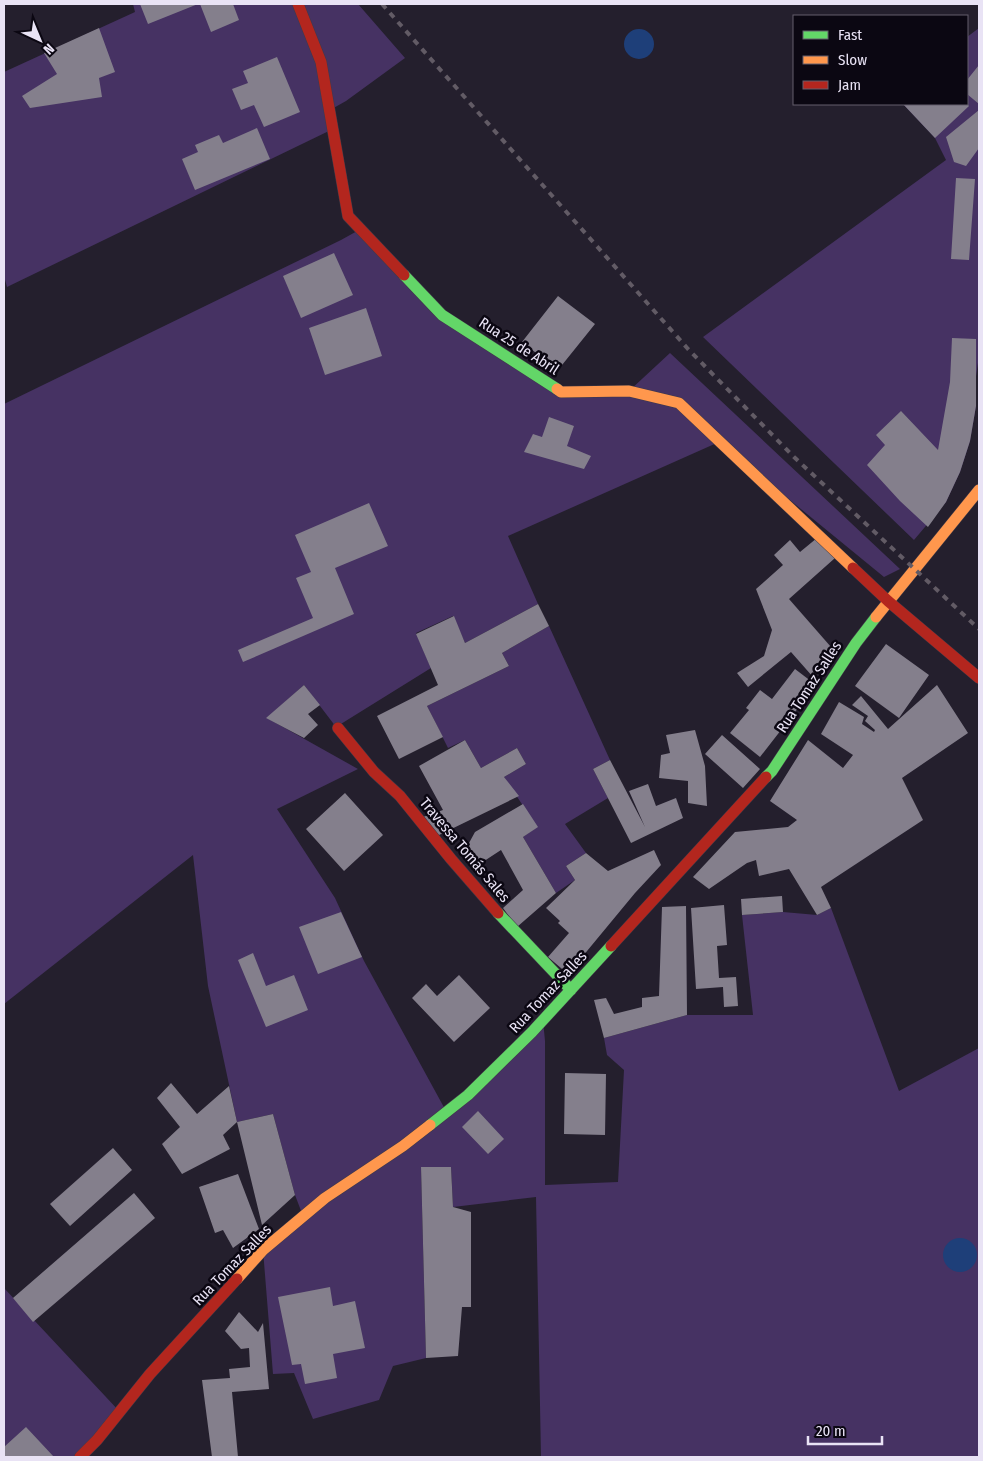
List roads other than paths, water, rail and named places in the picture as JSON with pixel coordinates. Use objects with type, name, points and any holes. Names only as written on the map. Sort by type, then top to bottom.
[{"type":"street","name":"Rua 25 de Abril","points":[[298,4],[321,62],[348,216],[442,315],[561,392],[629,391],[679,403],[888,600],[979,678]]},
{"type":"street","name":"Rua Tomaz Salles","points":[[80,1457],[97,1440],[150,1374],[263,1250],[325,1198],[403,1146],[468,1095],[532,1032],[772,771],[856,643],[888,600],[979,490]]},
{"type":"street","name":"Travessa Tomás Sales","points":[[338,728],[374,772],[400,796],[451,859],[512,929],[571,990]]},
{"type":"water","points":[[639,29],[650,33],[654,44],[650,55],[639,59],[628,55],[624,44],[628,33]]},
{"type":"water","points":[[960,1238],[967,1239],[972,1243],[976,1248],[976,1262],[972,1267],[967,1271],[960,1272],[953,1271],[948,1267],[944,1262],[943,1255],[944,1248],[948,1243],[953,1239]]},
{"type":"railway","points":[[382,4],[688,349],[794,457],[979,629]]}]
